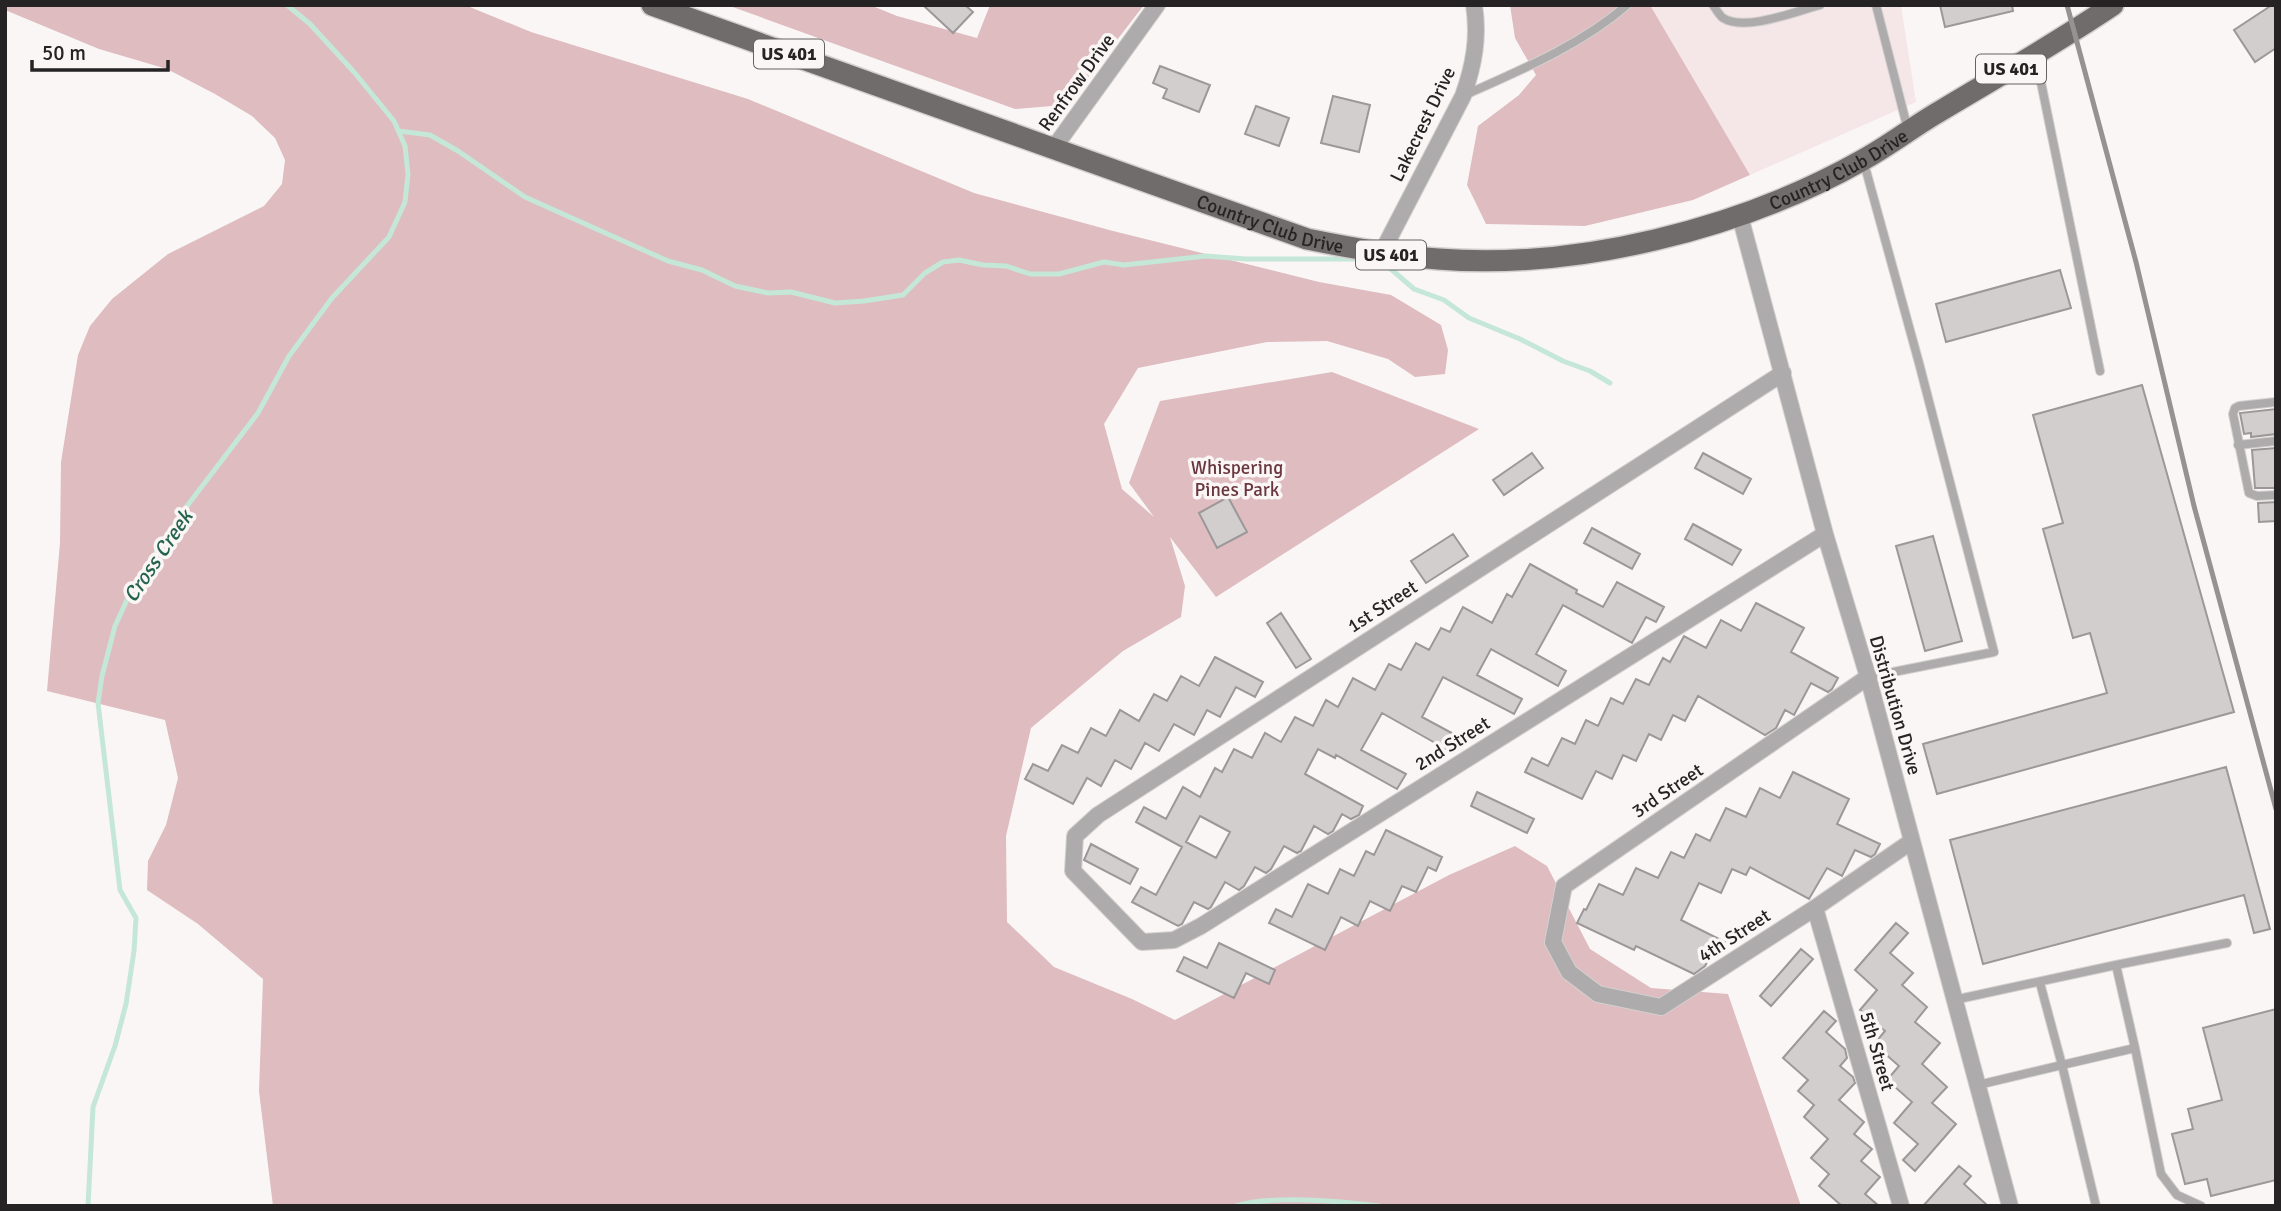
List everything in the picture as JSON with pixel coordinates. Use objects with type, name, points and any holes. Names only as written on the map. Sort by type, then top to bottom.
[{"type":"main road","name":"Country Club Drive","points":[[652,5],[1307,239],[1381,254],[1476,261],[1539,259],[1588,253],[1650,241],[1740,216],[1863,160],[2113,5]]},
{"type":"street","name":"Renfrow Drive","points":[[1053,149],[1157,5]]},
{"type":"street","name":"Lakecrest Drive","points":[[1381,254],[1462,96],[1471,72],[1476,48],[1477,23],[1474,5]]},
{"type":"street","name":"Distribution Drive","points":[[1740,216],[1825,534],[1868,677],[2010,1206]]},
{"type":"street","name":"1st Street","points":[[1104,903],[1073,872],[1075,836],[1098,814],[1783,373]]},
{"type":"street","name":"2nd Street","points":[[1104,903],[1142,942],[1174,940],[1213,919],[1825,534]]},
{"type":"street","name":"3rd Street","points":[[1569,972],[1553,942],[1564,886],[1868,677]]},
{"type":"street","name":"4th Street","points":[[1569,972],[1598,994],[1661,1007],[1815,908],[1912,841]]},
{"type":"street","name":"5th Street","points":[[1815,908],[1901,1206]]},
{"type":"lane","points":[[1462,96],[1529,67],[1609,21],[1627,5]]},
{"type":"lane","points":[[1713,5],[1722,18],[1734,23],[1750,24],[1820,5]]},
{"type":"lane","points":[[1876,5],[1908,130]]},
{"type":"lane","points":[[2035,55],[2100,371]]},
{"type":"lane","points":[[1863,160],[1923,376],[1994,652],[1868,677]]},
{"type":"lane","points":[[2276,402],[2244,405],[2235,408],[2233,414],[2249,493],[2257,496],[2276,495]]},
{"type":"lane","points":[[2238,445],[2276,442]]},
{"type":"lane","points":[[1954,1000],[2227,943]]},
{"type":"lane","points":[[2116,965],[2161,1174],[2177,1195],[2201,1206]]},
{"type":"lane","points":[[2040,983],[2096,1206]]},
{"type":"lane","points":[[1977,1085],[2135,1048]]},
{"type":"shaded area","points":[[1650,5],[1901,5],[1916,102],[1750,175]]},
{"type":"green space","name":"Whispering Pines Park","points":[[5,5],[465,5],[531,32],[748,99],[974,193],[1319,282],[1391,295],[1441,325],[1448,350],[1445,374],[1415,377],[1388,359],[1327,341],[1267,342],[1138,368],[1104,424],[1122,489],[1154,517],[1129,483],[1160,401],[1332,372],[1479,429],[1216,597],[1170,537],[1185,586],[1181,617],[1123,651],[1031,728],[1006,836],[1007,922],[1054,967],[1175,1020],[1449,875],[1515,846],[1547,866],[1590,949],[1651,988],[1728,994],[1801,1206],[273,1206],[259,1091],[263,979],[198,924],[147,890],[148,861],[166,825],[178,778],[165,720],[47,691],[60,543],[61,462],[78,355],[90,326],[112,299],[168,254],[264,206],[282,184],[285,160],[275,138],[252,116],[215,94],[167,69],[99,49],[5,10]]},
{"type":"green space","points":[[727,5],[870,5],[897,16],[977,38],[990,5],[1144,5],[1073,97],[1052,106],[1015,109]]},
{"type":"green space","points":[[1510,5],[1650,5],[1750,175],[1693,200],[1585,226],[1486,224],[1467,185],[1478,126],[1519,95],[1536,75],[1515,38]]},
{"type":"building","points":[[923,5],[965,5],[973,12],[953,33]]},
{"type":"building","points":[[1940,5],[2012,5],[2013,11],[1945,27]]},
{"type":"building","points":[[2276,5],[2276,48],[2255,62],[2234,30]]},
{"type":"building","points":[[1160,66],[1210,85],[1199,112],[1163,98],[1167,89],[1153,83]]},
{"type":"building","points":[[1333,96],[1370,105],[1359,152],[1321,143]]},
{"type":"building","points":[[1256,106],[1289,118],[1279,146],[1245,134]]},
{"type":"building","points":[[2060,270],[2071,308],[1946,342],[1936,304]]},
{"type":"building","points":[[2142,385],[2234,712],[1937,794],[1923,744],[2107,693],[2090,633],[2073,638],[2043,529],[2063,523],[2033,415]]},
{"type":"building","points":[[2276,409],[2276,434],[2251,437],[2251,433],[2244,434],[2240,413]]},
{"type":"building","points":[[2276,448],[2276,488],[2255,488],[2252,450]]},
{"type":"building","points":[[1532,453],[1543,468],[1504,495],[1493,480]]},
{"type":"building","points":[[1703,453],[1751,479],[1743,494],[1695,468]]},
{"type":"building","points":[[1228,497],[1247,532],[1217,548],[1199,513]]},
{"type":"building","points":[[2276,502],[2276,521],[2259,522],[2258,503]]},
{"type":"building","points":[[1693,524],[1741,550],[1732,565],[1685,539]]},
{"type":"building","points":[[1592,528],[1640,554],[1632,569],[1584,543]]},
{"type":"building","points":[[1453,534],[1468,556],[1426,583],[1411,561]]},
{"type":"building","points":[[1933,536],[1962,641],[1925,651],[1896,546]]},
{"type":"building","points":[[1530,564],[1603,607],[1617,582],[1664,607],[1656,622],[1646,617],[1632,643],[1563,605],[1536,654],[1566,671],[1558,686],[1491,649],[1477,675],[1522,699],[1514,714],[1443,677],[1422,717],[1461,738],[1453,753],[1382,713],[1361,750],[1406,774],[1397,789],[1336,755],[1335,758],[1318,749],[1305,774],[1363,806],[1359,815],[1351,819],[1342,814],[1333,831],[1328,834],[1314,826],[1301,851],[1297,853],[1284,846],[1266,873],[1255,867],[1239,890],[1225,882],[1211,907],[1208,909],[1194,902],[1182,924],[1178,926],[1132,902],[1141,887],[1156,895],[1182,847],[1136,822],[1144,807],[1166,819],[1183,787],[1200,797],[1215,768],[1222,772],[1234,749],[1252,758],[1265,733],[1281,742],[1295,717],[1313,726],[1326,700],[1338,707],[1353,678],[1375,690],[1389,664],[1401,670],[1416,643],[1429,650],[1441,628],[1450,632],[1463,607],[1492,623],[1507,594],[1512,597]],"holes":[[[1200,816],[1230,832],[1216,858],[1186,842]]]},
{"type":"building","points":[[1756,603],[1804,628],[1791,652],[1838,678],[1832,689],[1828,692],[1811,683],[1794,715],[1785,710],[1776,728],[1765,735],[1698,696],[1685,721],[1673,715],[1661,740],[1649,734],[1636,761],[1623,755],[1612,779],[1596,771],[1582,799],[1525,772],[1532,758],[1548,766],[1562,738],[1575,744],[1586,720],[1598,726],[1611,698],[1623,704],[1636,679],[1649,685],[1663,658],[1670,662],[1684,636],[1706,648],[1721,620],[1741,631]]},
{"type":"building","points":[[1281,613],[1311,659],[1296,668],[1267,623]]},
{"type":"building","points":[[1215,657],[1263,682],[1255,697],[1236,687],[1220,717],[1207,710],[1194,735],[1174,724],[1159,751],[1145,743],[1131,769],[1115,760],[1101,786],[1087,778],[1073,804],[1025,779],[1033,764],[1048,771],[1062,745],[1078,753],[1091,728],[1106,736],[1120,710],[1139,721],[1154,694],[1167,701],[1181,676],[1199,686]]},
{"type":"building","points":[[2226,767],[2270,929],[2254,933],[2244,895],[1983,964],[1950,840]]},
{"type":"building","points":[[1793,772],[1849,799],[1837,824],[1880,844],[1875,854],[1871,857],[1855,850],[1842,876],[1827,868],[1809,899],[1750,867],[1746,875],[1732,869],[1721,893],[1699,883],[1681,920],[1725,942],[1718,956],[1712,953],[1705,966],[1694,974],[1636,946],[1634,950],[1577,923],[1599,884],[1623,895],[1636,868],[1658,878],[1671,852],[1684,858],[1696,834],[1710,841],[1726,808],[1746,817],[1760,788],[1780,798]]},
{"type":"building","points":[[1477,792],[1534,819],[1527,833],[1471,806]]},
{"type":"building","points":[[1386,830],[1442,857],[1436,871],[1428,867],[1416,892],[1402,886],[1390,911],[1370,901],[1358,926],[1341,917],[1325,950],[1269,923],[1276,909],[1292,917],[1308,884],[1328,894],[1340,869],[1354,876],[1366,851],[1374,855]]},
{"type":"building","points":[[1091,844],[1138,869],[1130,884],[1084,860]]},
{"type":"building","points":[[1896,923],[1908,933],[1890,953],[1913,973],[1902,985],[1927,1007],[1915,1022],[1940,1043],[1922,1064],[1947,1087],[1932,1103],[1956,1124],[1915,1171],[1903,1160],[1918,1144],[1894,1123],[1912,1102],[1887,1080],[1899,1066],[1874,1044],[1885,1031],[1860,1010],[1877,990],[1855,970]]},
{"type":"building","points":[[1219,943],[1275,970],[1269,984],[1246,973],[1234,998],[1177,971],[1184,957],[1207,968]]},
{"type":"building","points":[[1801,949],[1813,959],[1771,1006],[1760,996]]},
{"type":"building","points":[[2276,1009],[2276,1180],[2211,1196],[2207,1179],[2185,1184],[2172,1134],[2193,1129],[2188,1109],[2222,1100],[2203,1028]]},
{"type":"building","points":[[1824,1011],[1836,1021],[1826,1032],[1845,1049],[1847,1058],[1840,1066],[1853,1077],[1855,1083],[1839,1100],[1864,1122],[1854,1134],[1872,1149],[1861,1161],[1880,1177],[1865,1194],[1879,1206],[1842,1206],[1819,1186],[1829,1174],[1811,1158],[1828,1139],[1804,1117],[1814,1105],[1798,1091],[1808,1080],[1783,1058]]},
{"type":"building","points":[[1959,1166],[1971,1176],[1964,1184],[1988,1206],[1923,1206]]},
{"type":"waterway","name":"Cross Creek","points":[[88,1206],[93,1107],[115,1046],[126,1004],[136,918],[120,890],[98,703],[115,626],[132,589],[187,506],[258,413],[289,356],[332,298],[389,237],[405,202],[408,174],[405,146],[394,121],[310,24],[287,5]]},
{"type":"waterway","points":[[399,131],[430,135],[525,197],[668,261],[702,270],[735,286],[768,293],[791,292],[835,303],[903,295],[925,273],[943,262],[959,260],[1006,266],[1030,274],[1059,274],[1104,262],[1124,265],[1206,256],[1246,259],[1361,259]]},
{"type":"waterway","points":[[1378,261],[1384,263],[1414,289],[1444,300],[1469,318],[1590,371],[1610,383]]},
{"type":"waterway","points":[[1236,1206],[1287,1200],[1379,1206]]},
{"type":"railway","points":[[2067,5],[2136,262],[2194,506],[2276,809]]}]
